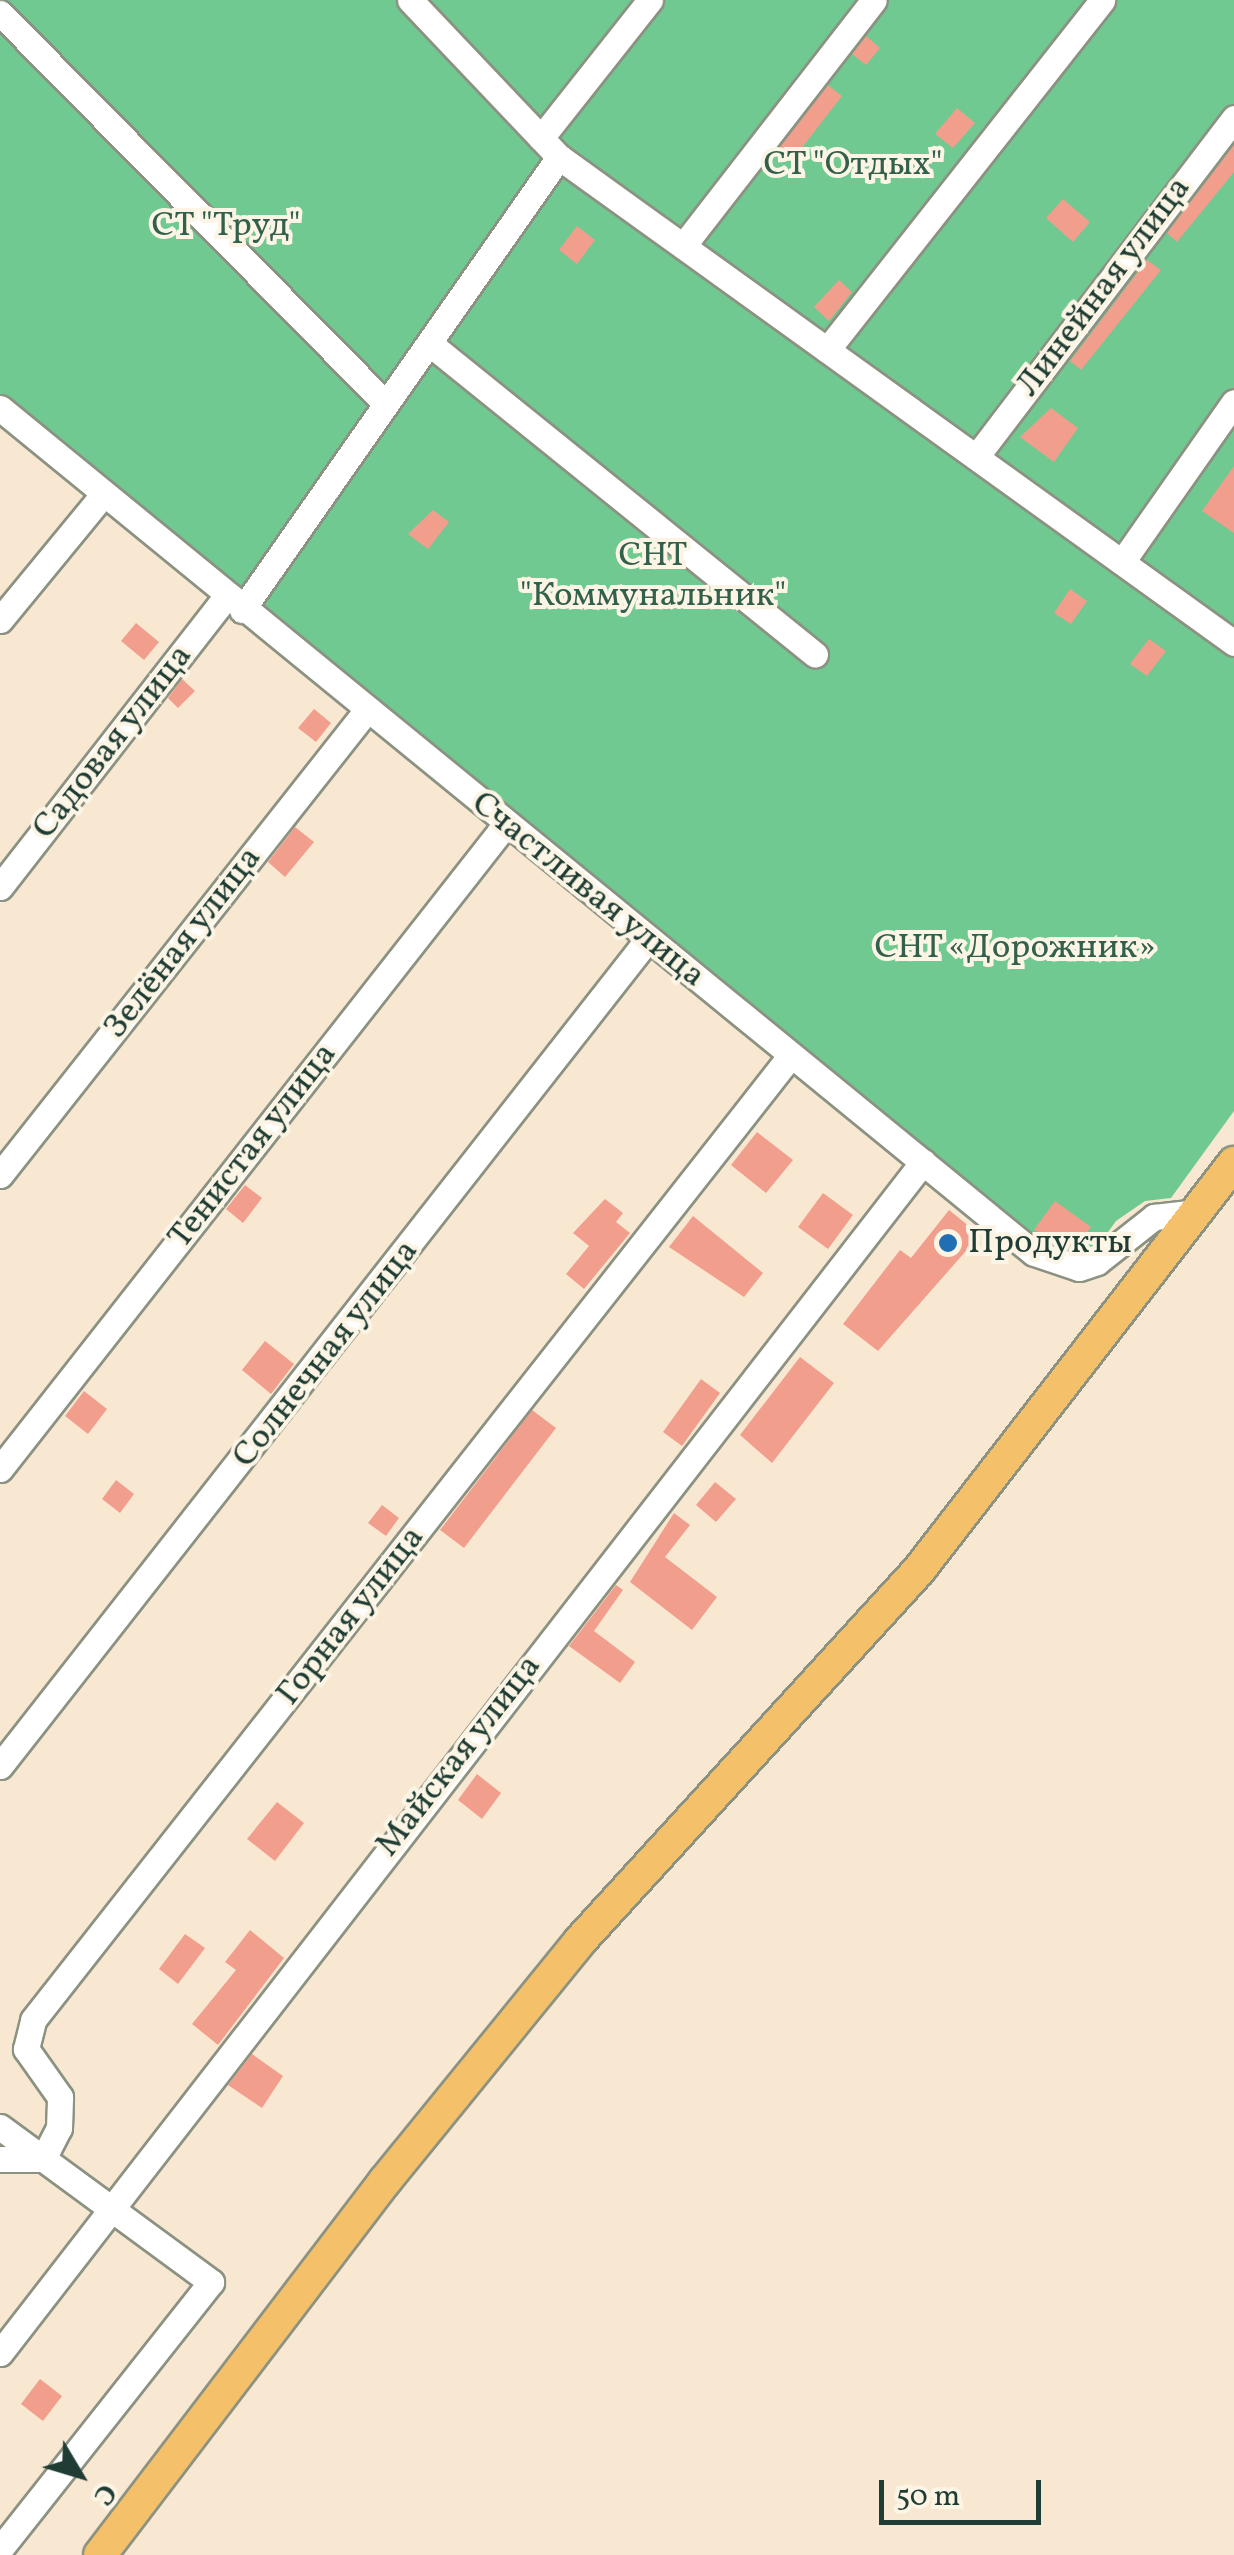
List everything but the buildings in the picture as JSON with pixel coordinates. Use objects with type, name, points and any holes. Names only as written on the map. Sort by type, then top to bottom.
[{"type":"main road","points":[[100,2555],[385,2182],[580,1940],[918,1570],[1234,1163]]},
{"type":"street","points":[[410,0],[559,158],[1234,643]]},
{"type":"street","points":[[541,138],[650,0]]},
{"type":"street","points":[[682,246],[874,0]]},
{"type":"street","points":[[827,350],[1102,0]]},
{"type":"street","points":[[0,13],[386,404]]},
{"type":"street","name":"Линейная улица","points":[[976,457],[1234,118]]},
{"type":"street","name":"Садовая улица","points":[[0,887],[234,603],[386,404],[559,158]]},
{"type":"street","points":[[429,343],[814,654]]},
{"type":"street","points":[[1122,562],[1234,402]]},
{"type":"street","name":"Счастливая улица","points":[[0,408],[102,496],[1034,1252],[1063,1267],[1098,1262],[1154,1217],[1198,1212]]},
{"type":"street","points":[[0,620],[102,496]]},
{"type":"street","name":"Зелёная улица","points":[[0,1175],[366,711]]},
{"type":"street","name":"Тенистая улица","points":[[0,1469],[506,824]]},
{"type":"street","name":"Солнечная улица","points":[[0,1766],[648,939]]},
{"type":"street","name":"Горная улица","points":[[43,2159],[59,2128],[60,2097],[26,2049],[33,2020],[791,1055]]},
{"type":"street","name":"Майская улица","points":[[0,2353],[923,1162]]},
{"type":"street","points":[[0,2127],[211,2282],[0,2549]]},
{"type":"street","points":[[0,2159],[43,2159]]},
{"type":"green space","name":"СТ \"Труд\"","points":[[0,0],[402,0],[552,157],[239,600],[0,394]]},
{"type":"green space","points":[[410,0],[1234,0],[1234,1111],[1171,1198],[1145,1201],[1116,1221],[1093,1253],[1072,1262],[1036,1244],[242,610],[559,158]]},
{"type":"place","name":"Продукты","points":[[948,1243]]},
{"type":"park label","name":"СТ \"Отдых\"","points":[[853,165]]},
{"type":"park label","name":"СНТ \"Коммунальник\"","points":[[653,576]]},
{"type":"park label","name":"СНТ «Дорожник»","points":[[1015,948]]}]
